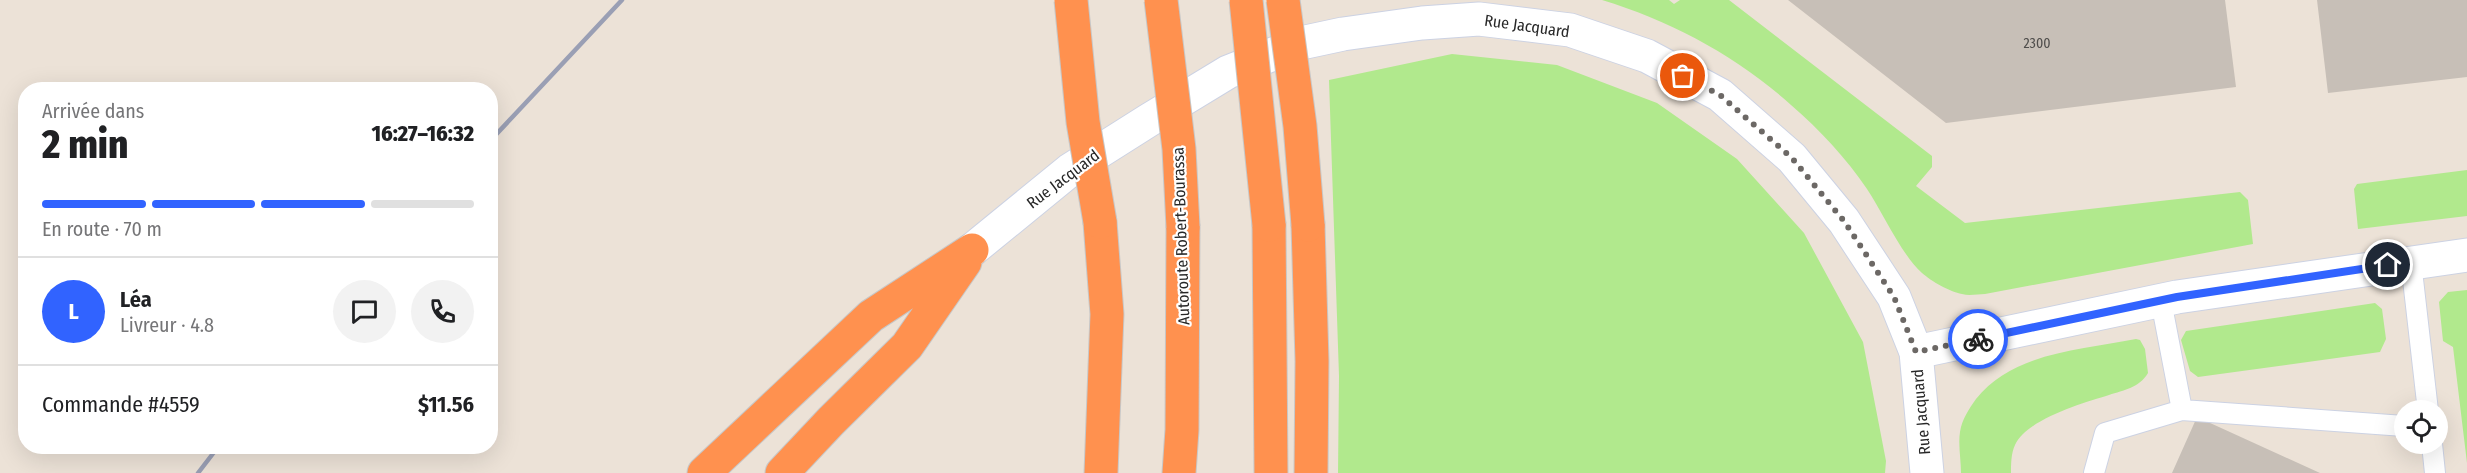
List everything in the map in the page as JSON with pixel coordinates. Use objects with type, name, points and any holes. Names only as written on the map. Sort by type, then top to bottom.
[{"type":"highway","points":[[1071,0],[1083,122],[1100,222],[1107,314],[1101,473]]},
{"type":"highway","name":"Autoroute Robert-Bourassa","points":[[1161,0],[1179,149],[1183,227],[1182,430],[1179,473]]},
{"type":"highway","points":[[1246,0],[1269,225],[1272,473]]},
{"type":"highway","points":[[1283,0],[1300,126],[1308,225],[1312,361],[1311,473]]},
{"type":"highway","points":[[704,473],[871,316],[972,250]]},
{"type":"highway","points":[[782,473],[907,346],[972,250]]},
{"type":"main road","name":"Rue Jacquard","points":[[972,250],[1070,170],[1228,72],[1300,43],[1343,34],[1422,23],[1479,19],[1570,30],[1647,56],[1720,95],[1792,158],[1844,221],[1894,297],[1916,352],[1927,473]]},
{"type":"main road","points":[[1916,352],[2161,301],[2467,255]]},
{"type":"lane","points":[[2411,262],[2427,400]]},
{"type":"lane","points":[[2161,301],[2182,410]]},
{"type":"lane","points":[[2094,473],[2105,432],[2182,410],[2394,425]]},
{"type":"lane","points":[[2433,454],[2435,473]]},
{"type":"green space","points":[[1602,0],[1669,0],[1674,4],[1680,0],[1729,0],[1932,156],[1932,167],[1916,186],[1965,223],[2240,192],[2248,200],[2253,244],[1985,294],[1957,293],[1930,279],[1914,265],[1850,166],[1812,124],[1770,87],[1702,42],[1653,18]]},
{"type":"green space","points":[[1452,54],[1557,65],[1657,103],[1737,159],[1804,233],[1863,342],[1886,461],[1885,473],[1338,473],[1339,376],[1329,80]]},
{"type":"green space","points":[[2467,170],[2467,216],[2358,229],[2354,189],[2357,184]]},
{"type":"green space","points":[[2467,290],[2467,463],[2453,347],[2443,341],[2439,302],[2448,292]]},
{"type":"green space","points":[[2375,303],[2382,309],[2386,339],[2380,352],[2198,377],[2190,371],[2181,340],[2186,331]]},
{"type":"green space","points":[[2140,340],[2145,349],[2148,373],[2140,382],[2126,390],[2057,413],[2031,427],[2015,445],[2011,473],[1961,473],[1959,442],[1962,423],[1968,410],[1991,383],[2028,362],[2071,350]]},
{"type":"building","points":[[1788,0],[2225,0],[2236,87],[1946,123]]},
{"type":"building","points":[[2317,0],[2467,0],[2467,77],[2328,93]]},
{"type":"building","points":[[2197,417],[2320,473],[2172,473]]},
{"type":"railway","points":[[498,132],[622,0]]},
{"type":"railway","points":[[198,473],[213,454]]},
{"type":"way so far","points":[[1683,76],[1720,95],[1792,158],[1844,221],[1894,297],[1916,352],[1978,339]]},
{"type":"route","points":[[1978,339],[2177,297],[2388,265]]}]
